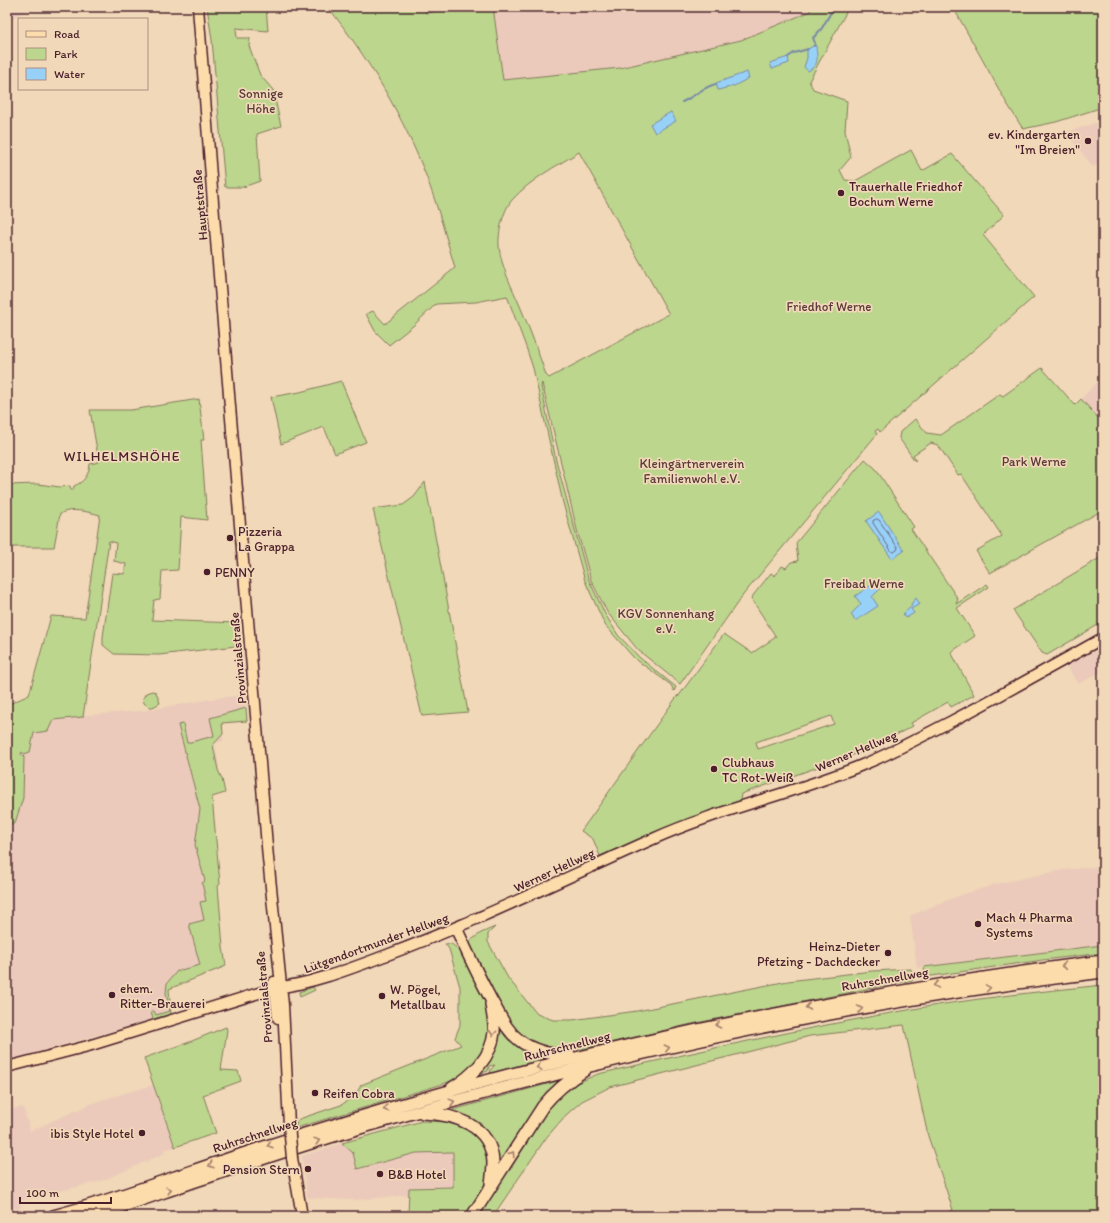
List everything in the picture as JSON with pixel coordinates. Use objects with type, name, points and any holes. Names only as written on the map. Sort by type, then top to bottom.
[{"type":"highway","points":[[456,928],[489,996],[509,1030],[523,1043],[538,1050],[558,1055],[577,1057],[590,1054]]},
{"type":"highway","name":"Ruhrschnellweg","points":[[53,1216],[106,1201],[318,1130],[433,1096],[590,1054],[729,1023],[837,1002],[973,979],[1103,961]]},
{"type":"highway","name":"Ruhrschnellweg","points":[[92,1216],[284,1152],[401,1116],[487,1092],[606,1062],[702,1040],[854,1010],[998,986],[1103,972]]},
{"type":"highway","points":[[433,1096],[458,1084],[474,1071],[488,1053],[494,1033],[489,996]]},
{"type":"highway","points":[[472,1216],[537,1114],[550,1098],[575,1076],[591,1067],[606,1062]]},
{"type":"highway","points":[[401,1116],[416,1113],[438,1114],[460,1119],[473,1126],[483,1136],[490,1149],[493,1162],[491,1186]]},
{"type":"main road","name":"Hauptstraße","points":[[198,7],[230,401]]},
{"type":"main road","name":"Provinzialstraße","points":[[230,401],[273,912],[277,936],[278,988],[289,1125],[292,1158],[302,1216]]},
{"type":"main road","name":"Werner Hellweg","points":[[497,910],[665,834],[868,763],[979,706],[1103,638]]},
{"type":"main road","name":"Lütgendortmunder Hellweg","points":[[7,1067],[88,1046],[278,988],[336,973],[410,947],[497,910]]},
{"type":"shaded area","points":[[7,7],[34,7],[7,20]]},
{"type":"shaded area","points":[[373,7],[818,7],[663,95],[475,208],[471,193]]},
{"type":"shaded area","name":"ev. Kindergarten \"Im Breien\"","points":[[1103,121],[1103,161],[1093,167],[1066,132]]},
{"type":"shaded area","points":[[1103,376],[1103,419],[1101,421],[1081,399]]},
{"type":"shaded area","points":[[1103,642],[1103,671],[1078,684],[1065,663]]},
{"type":"shaded area","points":[[245,695],[248,721],[222,723],[223,741],[215,743],[222,788],[211,793],[224,967],[169,989],[171,1014],[7,1060],[7,825],[22,751],[31,722],[50,718],[141,711],[224,697]]},
{"type":"shaded area","points":[[1103,866],[1103,945],[917,968],[910,916],[955,897],[996,884],[1062,870]]},
{"type":"shaded area","points":[[153,1085],[175,1147],[163,1150],[165,1153],[104,1180],[20,1201],[21,1208],[7,1210],[7,1110],[23,1107],[30,1131],[95,1102]]},
{"type":"shaded area","points":[[342,1143],[353,1153],[357,1169],[416,1153],[453,1152],[453,1187],[409,1188],[409,1195],[355,1200],[310,1198],[307,1196],[302,1156]]},
{"type":"green space","name":"Sonnige Höhe","points":[[207,7],[266,7],[268,31],[236,28],[237,38],[250,38],[249,46],[260,75],[273,90],[281,126],[257,134],[260,181],[243,187],[225,187],[212,40]]},
{"type":"green space","points":[[328,7],[425,7],[426,13],[453,9],[457,7],[493,7],[503,80],[620,68],[741,40],[809,12],[812,7],[849,7],[809,81],[813,89],[847,101],[845,131],[851,157],[840,170],[845,180],[855,181],[911,150],[922,171],[952,154],[1004,215],[983,235],[1034,297],[880,432],[878,429],[875,431],[877,434],[743,595],[680,684],[638,650],[607,612],[591,580],[577,530],[542,383],[541,386],[556,460],[588,578],[605,614],[618,635],[640,658],[676,687],[674,691],[671,685],[634,658],[605,625],[585,581],[563,503],[533,368],[507,296],[476,302],[436,304],[414,325],[389,345],[375,331],[366,314],[373,311],[385,324],[455,268],[442,222],[418,155],[384,89]],"holes":[[[579,152],[669,314],[549,378],[546,375],[527,323],[507,277],[500,254],[500,228],[509,204],[519,193],[535,180]]]},
{"type":"green space","points":[[953,7],[1103,7],[1103,107],[1056,122],[1023,129],[1006,102]]},
{"type":"green space","name":"Park Werne","points":[[1042,368],[1075,405],[1081,399],[1101,421],[1103,419],[1103,510],[990,573],[976,551],[1002,536],[961,474],[958,475],[938,445],[931,443],[913,455],[916,460],[915,461],[899,438],[900,432],[915,419],[927,433],[941,435],[1000,394],[1003,396]]},
{"type":"green space","points":[[341,381],[366,442],[335,454],[324,427],[281,444],[271,397],[300,392]]},
{"type":"green space","points":[[199,399],[204,440],[201,440],[207,520],[181,517],[178,570],[162,571],[160,599],[154,600],[152,620],[238,623],[240,641],[236,646],[159,655],[114,654],[103,645],[103,637],[112,573],[124,574],[126,564],[114,561],[116,543],[109,541],[83,717],[53,720],[48,731],[34,733],[30,752],[24,754],[22,752],[21,754],[24,757],[23,798],[15,823],[7,825],[7,705],[29,695],[51,616],[85,618],[100,515],[74,510],[60,514],[54,547],[7,547],[7,485],[38,484],[60,487],[70,486],[71,490],[73,490],[74,486],[85,478],[90,464],[99,462],[90,410],[131,410]]},
{"type":"green space","name":"Freibad Werne","points":[[865,459],[876,469],[914,527],[911,529],[958,599],[956,604],[987,584],[989,587],[957,608],[975,636],[951,652],[974,695],[951,707],[948,702],[911,723],[913,726],[867,750],[741,794],[740,801],[667,827],[600,856],[593,839],[581,831],[678,695],[678,697],[724,634],[752,653],[776,637],[751,598],[771,573],[775,576],[782,566],[786,568],[791,562],[798,561],[796,543]],"holes":[[[831,716],[834,724],[758,749],[756,742]]]},
{"type":"green space","points":[[425,482],[468,712],[422,716],[373,509],[403,505],[414,497]]},
{"type":"green space","points":[[1103,556],[1103,622],[1047,655],[1042,653],[1013,610]]},
{"type":"green space","points":[[152,691],[156,692],[160,703],[153,707],[148,707],[144,703],[143,698],[146,693]]},
{"type":"green space","points":[[246,708],[247,721],[222,723],[223,734],[213,745],[218,770],[222,779],[225,793],[212,797],[220,884],[218,886],[223,947],[226,966],[169,989],[171,1014],[153,1019],[151,1012],[154,1011],[156,1015],[170,1011],[166,993],[167,983],[177,971],[200,965],[189,924],[204,920],[200,902],[206,901],[202,883],[205,881],[195,845],[200,809],[178,725],[183,724],[187,743],[214,736],[210,718]]},
{"type":"green space","points":[[495,927],[488,934],[488,942],[508,978],[537,1014],[553,1020],[572,1020],[637,1011],[788,981],[872,971],[911,969],[913,980],[696,1023],[587,1048],[557,1050],[539,1047],[512,1028],[470,944],[470,941],[481,933]]},
{"type":"green space","points":[[445,944],[451,944],[462,954],[479,986],[487,1006],[490,1017],[490,1034],[484,1055],[462,1075],[443,1084],[296,1128],[296,1124],[299,1119],[341,1105],[358,1091],[361,1085],[461,1045],[455,1038],[460,1025],[460,987],[449,949]]},
{"type":"green space","points":[[1103,945],[1103,953],[925,977],[924,967]]},
{"type":"green space","points":[[1103,985],[1103,1216],[939,1216],[953,1210],[928,1136],[904,1025],[810,1036],[610,1087],[582,1101],[566,1115],[546,1138],[493,1216],[408,1216],[409,1188],[453,1187],[453,1152],[416,1153],[357,1169],[353,1153],[342,1143],[422,1121],[450,1122],[470,1129],[481,1140],[487,1150],[489,1163],[486,1181],[558,1097],[575,1084],[598,1074],[826,1025],[902,1011],[977,999]]},
{"type":"green space","points":[[313,987],[315,990],[300,997],[299,992]]},
{"type":"green space","points":[[497,1024],[542,1055],[539,1060],[490,1073],[491,1069],[495,1065],[489,1066],[488,1071],[482,1073],[482,1075],[467,1079]]},
{"type":"green space","points":[[226,1027],[227,1030],[221,1070],[238,1071],[241,1081],[203,1095],[216,1133],[175,1147],[144,1058]]},
{"type":"green space","points":[[569,1078],[497,1171],[494,1146],[449,1111]]},
{"type":"water","points":[[814,45],[816,46],[817,61],[808,71],[804,67],[807,58],[807,50]]},
{"type":"water","points":[[788,57],[789,63],[772,69],[770,63]]},
{"type":"water","points":[[747,72],[749,78],[734,86],[718,90],[716,83]]},
{"type":"water","points":[[671,112],[676,121],[655,133],[650,124]]},
{"type":"water","points":[[879,512],[904,551],[892,559],[866,521]]},
{"type":"water","points":[[878,581],[882,587],[872,597],[878,606],[855,621],[851,614],[861,604],[855,596]]},
{"type":"water","points":[[916,598],[920,604],[911,609],[914,613],[906,618],[903,614],[912,606],[911,604]]},
{"type":"waterway","points":[[814,46],[815,43],[813,38],[822,28],[834,7]]},
{"type":"waterway","points":[[788,57],[794,53],[808,49]]},
{"type":"waterway","points":[[682,102],[707,87],[716,84]]},
{"type":"place","name":"ev. Kindergarten \"Im Breien\"","points":[[1088,141]]},
{"type":"place","name":"Trauerhalle Friedhof Bochum Werne","points":[[841,193]]},
{"type":"place","name":"Pizzeria La Grappa","points":[[230,538]]},
{"type":"place","name":"PENNY","points":[[207,572]]},
{"type":"place","name":"Clubhaus TC Rot-Weiß","points":[[714,769]]},
{"type":"place","name":"Mach 4 Pharma Systems","points":[[978,924]]},
{"type":"place","name":"Heinz-Dieter Pfetzing - Dachdecker","points":[[888,953]]},
{"type":"place","name":"ehem. Ritter-Brauerei","points":[[112,995]]},
{"type":"place","name":"W. Pögel, Metallbau","points":[[382,996]]},
{"type":"place","name":"Reifen Cobra","points":[[315,1093]]},
{"type":"place","name":"ibis Style Hotel","points":[[142,1133]]},
{"type":"place","name":"Pension Stern","points":[[308,1169]]},
{"type":"place","name":"B&B Hotel","points":[[380,1174]]},
{"type":"district","name":"WILHELMSHÖHE","points":[[122,456]]},
{"type":"park label","name":"Friedhof Werne","points":[[829,306]]},
{"type":"park label","name":"Kleingärtnerverein Familienwohl e.V.","points":[[692,470]]},
{"type":"park label","name":"KGV Sonnenhang e.V.","points":[[666,620]]}]
